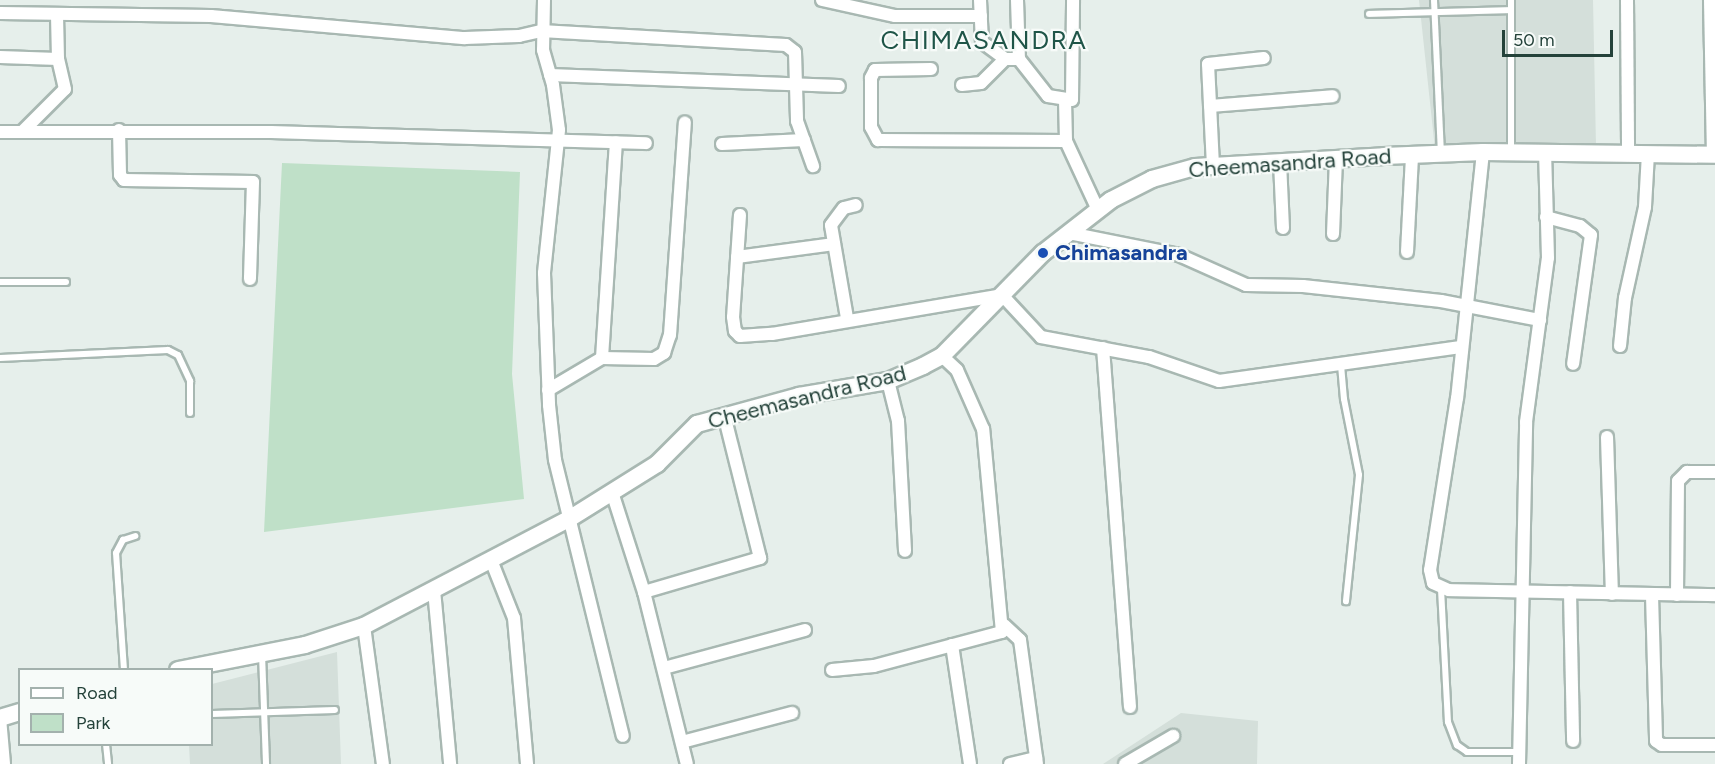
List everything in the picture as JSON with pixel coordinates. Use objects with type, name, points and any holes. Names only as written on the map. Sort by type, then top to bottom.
[{"type":"street","points":[[544,0],[542,31],[558,114],[558,138],[544,273],[548,390],[555,460],[623,736]]},
{"type":"street","points":[[822,0],[895,16],[981,16]]},
{"type":"street","points":[[980,0],[982,42],[1005,59],[1019,59]]},
{"type":"street","points":[[1017,0],[1019,59],[1048,96],[1065,100],[1072,100],[1073,0]]},
{"type":"street","points":[[1627,0],[1629,154]]},
{"type":"street","points":[[1710,0],[1714,155]]},
{"type":"street","points":[[0,13],[211,16],[465,38],[519,36],[542,31],[786,45],[795,52],[797,121],[813,166]]},
{"type":"street","points":[[23,131],[65,89],[58,59],[57,15]]},
{"type":"street","points":[[0,57],[58,59]]},
{"type":"street","points":[[1213,166],[1208,64],[1264,58]]},
{"type":"street","points":[[962,85],[981,83],[1005,59]]},
{"type":"street","points":[[931,69],[875,70],[871,78],[871,127],[878,140],[1066,141]]},
{"type":"street","points":[[550,75],[839,86]]},
{"type":"street","points":[[1210,106],[1333,96]]},
{"type":"street","points":[[1065,100],[1066,141],[1098,210]]},
{"type":"street","points":[[548,390],[602,358],[654,359],[664,353],[670,335],[685,123]]},
{"type":"street","points":[[119,130],[120,175],[124,180],[254,182],[250,279]]},
{"type":"street","points":[[0,132],[119,130],[558,138],[646,143]]},
{"type":"street","points":[[722,144],[804,140]]},
{"type":"street","points":[[602,358],[616,142]]},
{"type":"street","points":[[1483,152],[1461,347],[1430,570],[1433,583],[1441,589],[1715,595]]},
{"type":"street","name":"Cheemasandra Road","points":[[184,668],[322,641],[364,626],[569,519],[657,464],[697,424],[800,396],[888,381],[942,356],[1002,295],[1069,233],[1098,210],[1152,179],[1213,166],[1412,155],[1511,152],[1714,155]]},
{"type":"street","points":[[1519,758],[1526,422],[1548,258],[1545,153]]},
{"type":"street","points":[[1620,346],[1625,298],[1645,207],[1648,154]]},
{"type":"street","points":[[1407,252],[1412,155]]},
{"type":"street","points":[[1333,234],[1336,159]]},
{"type":"street","points":[[1280,162],[1283,228]]},
{"type":"street","points":[[848,318],[831,225],[834,218],[844,208],[856,205]]},
{"type":"street","points":[[740,215],[733,317],[735,331],[740,336],[772,334],[848,318],[1002,295],[1041,337],[1158,360],[1219,381],[1461,347]]},
{"type":"street","points":[[1546,217],[1580,226],[1591,236],[1573,364]]},
{"type":"street","points":[[1069,233],[1179,255],[1246,285],[1303,286],[1465,305],[1540,320]]},
{"type":"street","points":[[737,257],[834,244]]},
{"type":"street","points":[[1103,348],[1130,707]]},
{"type":"street","points":[[832,670],[874,666],[1002,632],[1004,625],[983,429],[957,370],[942,356]]},
{"type":"street","points":[[888,381],[898,421],[905,551]]},
{"type":"street","points":[[644,592],[760,558],[724,415]]},
{"type":"street","points":[[1607,437],[1612,594]]},
{"type":"street","points":[[1677,595],[1678,481],[1687,472],[1715,472]]},
{"type":"street","points":[[612,492],[644,592],[687,764]]},
{"type":"street","points":[[491,560],[514,618],[527,764]]},
{"type":"street","points":[[434,590],[450,764]]},
{"type":"street","points":[[1570,592],[1573,741]]},
{"type":"street","points":[[1652,595],[1656,741],[1662,745],[1715,745]]},
{"type":"street","points":[[1004,625],[1014,631],[1020,640],[1037,761],[1010,764]]},
{"type":"street","points":[[364,626],[383,764]]},
{"type":"street","points":[[664,668],[805,630]]},
{"type":"street","points":[[952,645],[970,764]]},
{"type":"street","points":[[682,742],[792,712]]},
{"type":"street","points":[[4,764],[0,718],[18,713]]},
{"type":"street","points":[[1125,764],[1173,736]]},
{"type":"lane","points":[[1434,0],[1441,154]]},
{"type":"lane","points":[[1511,0],[1511,152]]},
{"type":"lane","points":[[1369,14],[1511,10]]},
{"type":"lane","points":[[0,282],[66,282]]},
{"type":"lane","points":[[0,358],[168,350],[178,355],[190,381],[190,413]]},
{"type":"lane","points":[[1341,364],[1359,491],[1346,601]]},
{"type":"lane","points":[[124,668],[116,553],[123,540],[135,537]]},
{"type":"lane","points":[[1441,589],[1448,722],[1457,745],[1467,752],[1519,758]]},
{"type":"lane","points":[[262,654],[266,764]]},
{"type":"lane","points":[[213,714],[335,710]]},
{"type":"lane","points":[[106,746],[108,764]]},
{"type":"shaded area","points":[[1419,0],[1593,0],[1596,146],[1435,149]]},
{"type":"shaded area","points":[[337,652],[341,764],[190,764],[189,746],[213,746],[213,684]]},
{"type":"shaded area","points":[[1181,713],[1258,721],[1257,764],[1103,764]]},
{"type":"green space","points":[[282,163],[520,172],[512,374],[524,499],[264,532]]},
{"type":"place","name":"Chimasandra","points":[[1043,253]]},
{"type":"district","name":"CHIMASANDRA","points":[[984,41]]}]
